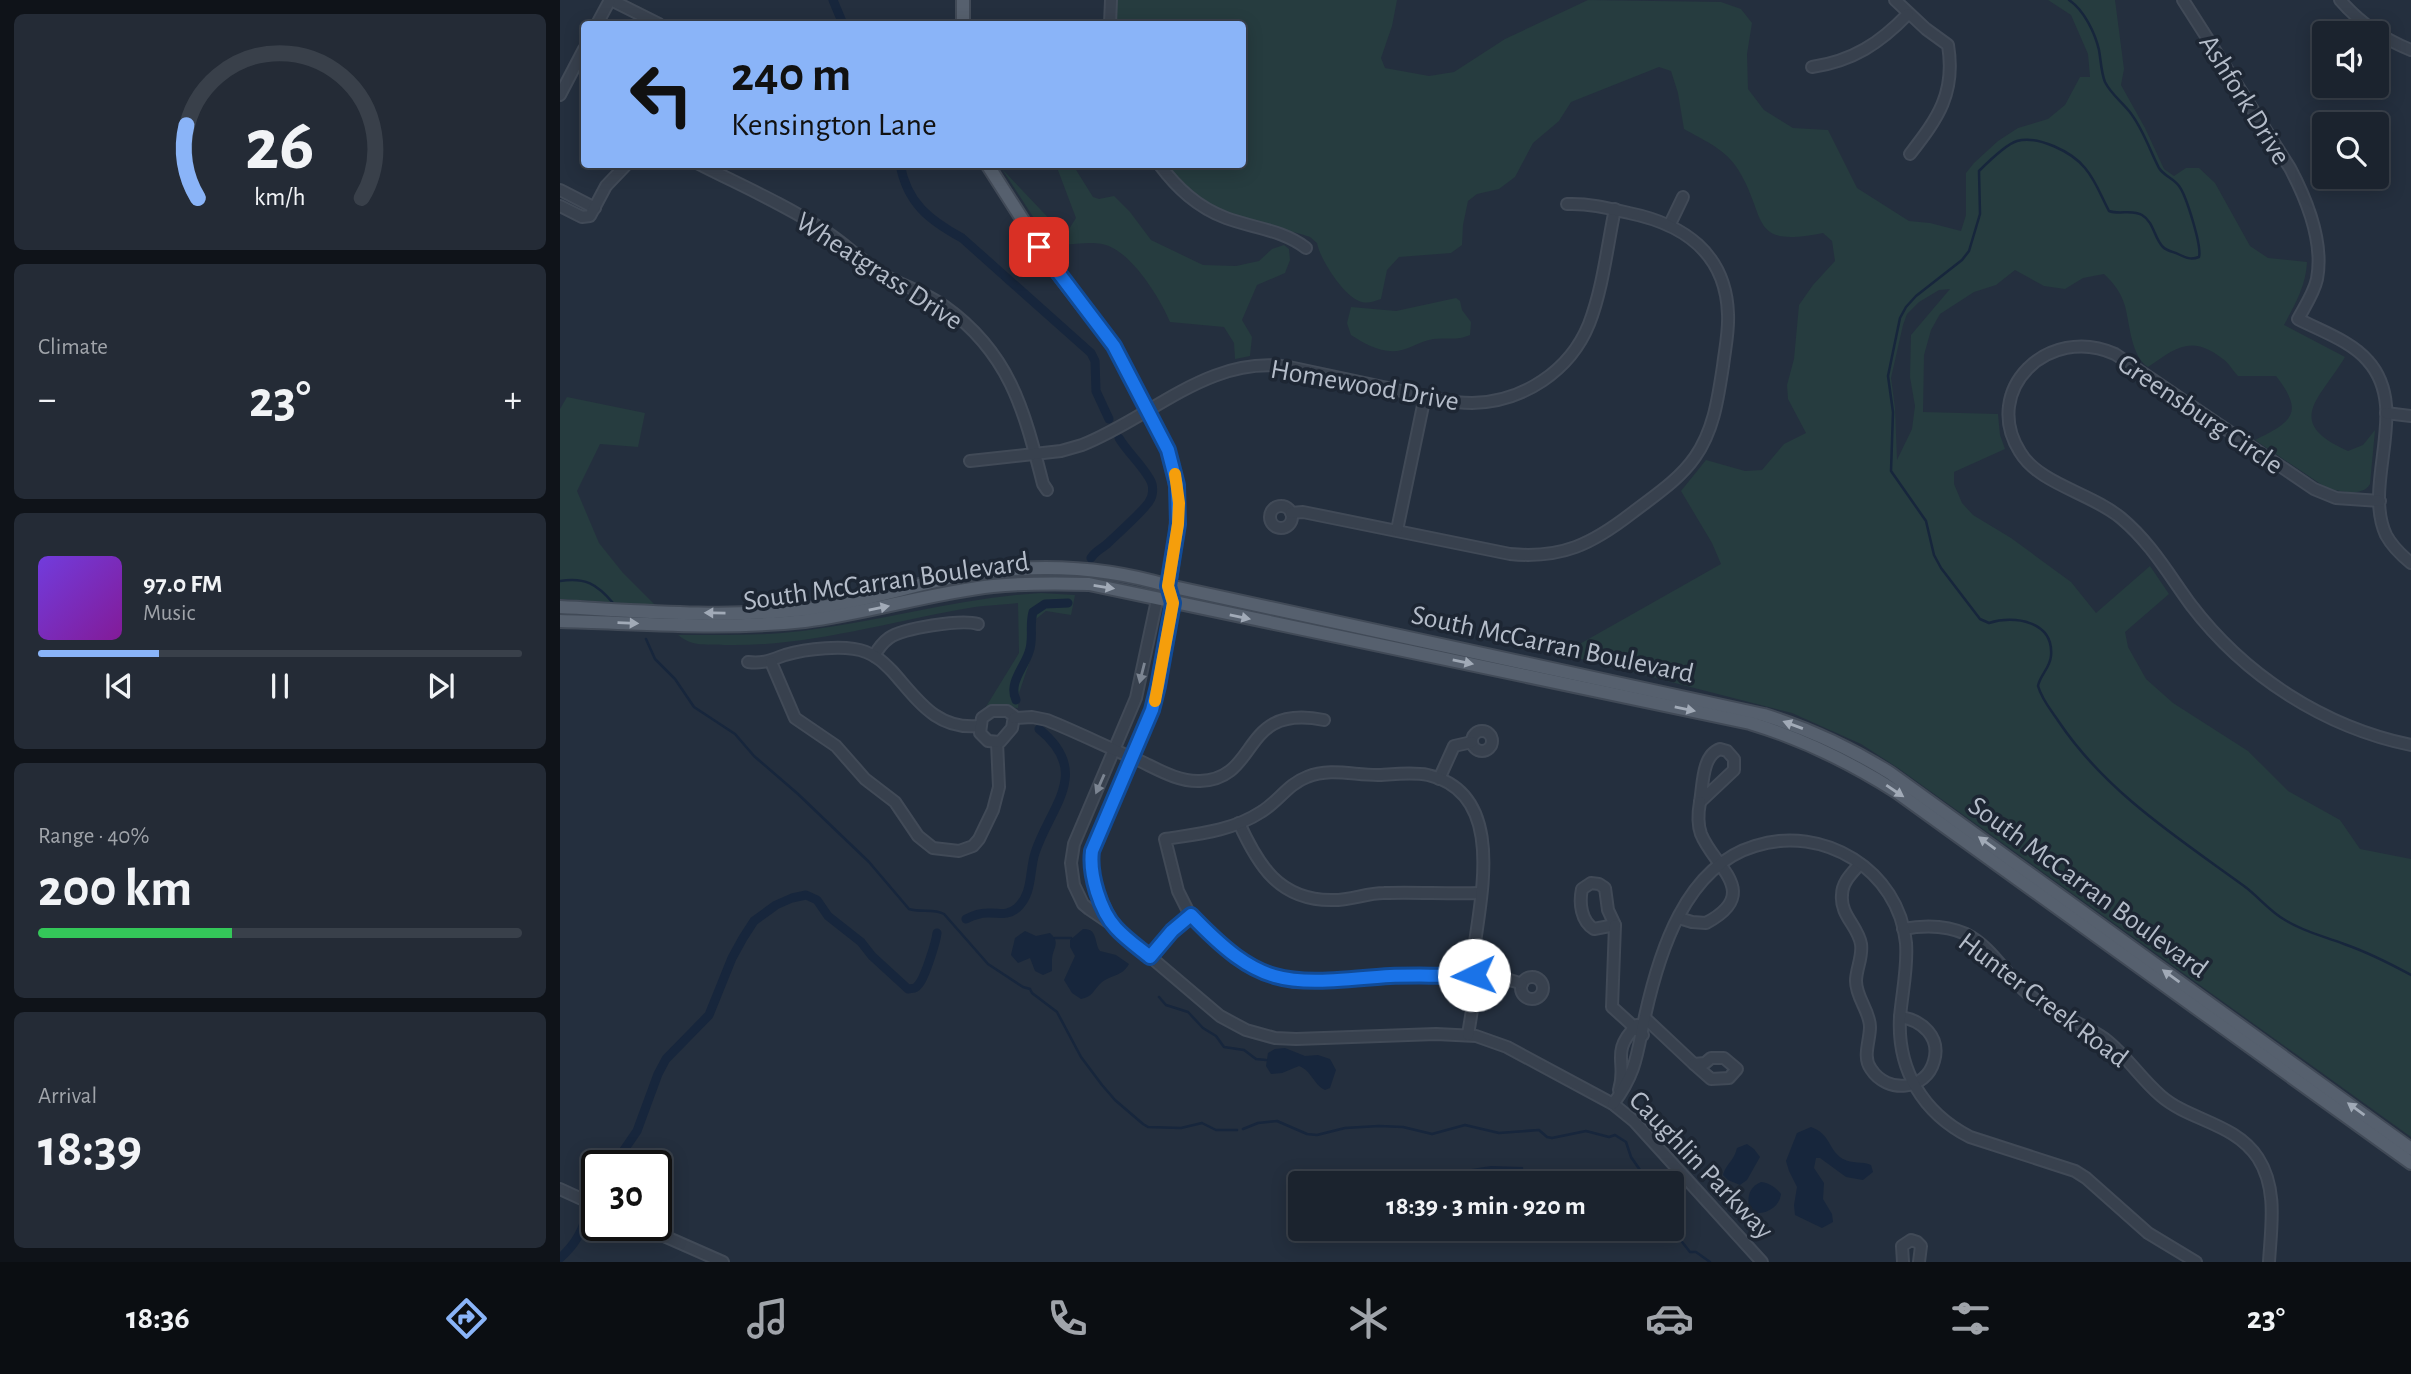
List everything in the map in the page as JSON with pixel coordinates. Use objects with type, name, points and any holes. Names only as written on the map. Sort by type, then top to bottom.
[{"type":"main road","points":[[963,0],[963,21]]},
{"type":"main road","points":[[989,168],[1052,266],[1114,346],[1168,450],[1177,485],[1178,524],[1168,586]]},
{"type":"main road","name":"South McCarran Boulevard","points":[[560,607],[705,613],[800,610],[861,600],[978,573],[1041,567],[1111,571],[1168,586],[1764,715],[1846,747],[1890,773],[2411,1149]]},
{"type":"main road","name":"South McCarran Boulevard","points":[[560,621],[769,624],[828,617],[992,586],[1089,584],[1729,718],[1773,730],[1843,759],[1897,792],[2411,1164]]},
{"type":"main road","name":"Caughlin Parkway","points":[[1157,600],[1163,588],[1168,586],[1173,603]]},
{"type":"street","points":[[599,21],[611,0],[653,21]]},
{"type":"street","points":[[1110,21],[1111,0]]},
{"type":"street","points":[[1895,0],[1908,14],[1948,45],[1951,71],[1946,99],[1934,122],[1910,154]]},
{"type":"street","name":"Ashfork Drive","points":[[2183,0],[2290,168],[2304,197],[2315,233],[2318,270],[2313,291],[2298,319],[2349,346],[2366,359],[2381,380],[2385,392],[2386,413]]},
{"type":"street","points":[[2340,0],[2350,12],[2378,34],[2411,50]]},
{"type":"street","points":[[1812,67],[1858,54],[1887,35],[1908,14]]},
{"type":"street","points":[[560,95],[581,55]]},
{"type":"street","points":[[560,206],[582,218],[590,216],[606,187],[623,168]]},
{"type":"street","name":"Wheatgrass Drive","points":[[707,168],[822,228],[882,274],[933,299],[962,321],[1007,375],[1027,422],[1047,490]]},
{"type":"street","points":[[1162,168],[1183,193],[1209,211],[1293,237],[1306,248]]},
{"type":"street","points":[[560,190],[595,208]]},
{"type":"street","points":[[1670,224],[1683,197]]},
{"type":"street","points":[[1292,513],[1303,512],[1510,554],[1535,555],[1578,547],[1607,532],[1685,469],[1704,441],[1716,410],[1728,325],[1728,311],[1721,281],[1708,256],[1687,235],[1670,224],[1591,204],[1567,204]]},
{"type":"street","name":"Homewood Drive","points":[[970,461],[1035,454],[1082,445],[1213,375],[1245,366],[1261,364],[1289,367],[1471,403],[1504,398],[1535,386],[1560,367],[1581,341],[1593,311],[1615,209]]},
{"type":"street","name":"Greensburg Circle","points":[[2380,501],[2336,498],[2314,489],[2104,349],[2068,346],[2046,354],[2026,370],[2010,404],[2010,429],[2024,459],[2040,474],[2103,505],[2134,530],[2148,544],[2210,627],[2246,664],[2280,690],[2317,712],[2371,734],[2411,745]]},
{"type":"street","points":[[1397,530],[1425,396]]},
{"type":"street","points":[[2411,416],[2386,413],[2380,501],[2386,535],[2411,563]]},
{"type":"street","name":"Caughlin Parkway","points":[[1157,600],[1136,698],[1077,835],[1072,863],[1074,885],[1083,904],[1114,926],[1220,1016],[1246,1030],[1296,1040],[1468,1035],[1507,1047],[1613,1104],[1648,1135],[1762,1262]]},
{"type":"street","name":"Caughlin Parkway","points":[[1114,926],[1094,884],[1091,859],[1095,841],[1155,700],[1173,603]]},
{"type":"street","points":[[874,656],[888,638],[901,633],[955,622],[978,624]]},
{"type":"street","points":[[748,663],[771,662],[789,654],[844,647],[859,649],[874,656],[937,717],[957,726],[979,726]]},
{"type":"street","points":[[771,662],[795,718],[836,746],[865,779],[895,802],[918,836],[933,848],[959,851],[971,847],[979,839],[993,810],[999,787],[997,742]]},
{"type":"street","points":[[992,711],[1007,711],[1014,718],[1014,724],[1006,737],[997,742],[984,740],[979,726],[982,718],[992,711]]},
{"type":"street","points":[[1014,718],[1047,720],[1185,780],[1208,781],[1231,770],[1256,737],[1275,722],[1298,716],[1324,720]]},
{"type":"street","points":[[1439,779],[1454,746],[1472,741]]},
{"type":"street","points":[[1679,918],[1706,923],[1727,905],[1733,887],[1731,879],[1701,833],[1698,813],[1700,802],[1710,755],[1720,750],[1727,751],[1734,759],[1734,770],[1700,802]]},
{"type":"street","points":[[1468,1035],[1474,993],[1474,975],[1473,953],[1483,846],[1480,822],[1461,793],[1439,779],[1416,774],[1320,773],[1299,781],[1269,807],[1239,823],[1216,831],[1165,839],[1178,891],[1191,915],[1239,959],[1265,974],[1279,979],[1312,982],[1388,976],[1474,975],[1502,976],[1522,984]]},
{"type":"street","points":[[1239,823],[1254,855],[1270,876],[1281,885],[1307,897],[1330,901],[1380,893],[1480,893]]},
{"type":"street","points":[[1613,1104],[1628,1082],[1638,1055],[1639,1031],[1663,953],[1679,918],[1706,877],[1721,864],[1753,846],[1784,839],[1826,845],[1860,863],[1876,876],[1895,903],[1903,929],[1906,957],[1900,1017],[1902,1048],[1912,1085],[1929,1108],[1955,1129],[1970,1137],[2075,1171],[2148,1233],[2196,1262]]},
{"type":"street","points":[[1860,863],[1845,882],[1841,900],[1844,914],[1861,945],[1856,981],[1870,1026],[1867,1061],[1870,1069],[1881,1081],[1897,1086],[1912,1085],[1928,1074],[1936,1049],[1931,1034],[1925,1027],[1900,1017]]},
{"type":"street","points":[[1150,957],[1172,931],[1191,915]]},
{"type":"street","points":[[1615,925],[1612,1007],[1639,1031]]},
{"type":"street","name":"Hunter Creek Road","points":[[1903,929],[1933,926],[1967,935],[1990,951],[2030,995],[2104,1038],[2160,1095],[2183,1110],[2239,1138],[2257,1158],[2268,1183],[2272,1219],[2269,1262]]},
{"type":"street","points":[[1645,1018],[1694,1064]]},
{"type":"street","points":[[1613,1104],[1621,1080],[1620,1052],[1624,1041],[1639,1031]]},
{"type":"street","points":[[1620,1052],[1638,1055]]},
{"type":"street","points":[[560,1189],[581,1199]]},
{"type":"street","points":[[672,1240],[723,1262]]},
{"type":"street","points":[[1903,1262],[1902,1246],[1912,1240],[1921,1247],[1919,1262]]},
{"type":"green space","points":[[1116,0],[1397,0],[1381,58],[1385,68],[1429,76],[1454,72],[1505,39],[1588,0],[1721,2],[1741,9],[1752,23],[1747,54],[1748,89],[1764,110],[1793,128],[1828,130],[1857,188],[1909,221],[1961,231],[1966,215],[1966,173],[1974,163],[1998,141],[2018,128],[2048,119],[2065,105],[2080,77],[2090,77],[2088,54],[2071,15],[2048,0],[2115,0],[2124,69],[2121,85],[2164,169],[2174,176],[2186,168],[2199,168],[2215,183],[2250,246],[2268,258],[2307,262],[2302,287],[2284,325],[2345,357],[2318,397],[2312,419],[2316,430],[2348,451],[2363,445],[2375,430],[2370,484],[2356,492],[2325,487],[2255,440],[2278,428],[2290,415],[2290,399],[2276,376],[2238,376],[2212,351],[2193,346],[2184,346],[2148,367],[2138,356],[2121,297],[2104,274],[2083,278],[2065,289],[2044,286],[2015,270],[1996,285],[1974,292],[1940,314],[1931,330],[1924,355],[1923,412],[1998,414],[2000,435],[2005,449],[1954,472],[1954,484],[1962,503],[1973,515],[2011,538],[2071,582],[2096,613],[2150,566],[2169,594],[2125,632],[2128,647],[2146,679],[2173,703],[2248,751],[2288,791],[2340,820],[2360,849],[2411,859],[2411,1137],[1861,744],[1792,713],[1562,654],[1721,564],[1712,543],[1681,491],[1706,460],[1745,471],[1762,470],[1784,444],[1806,433],[1788,399],[1787,385],[1794,359],[1799,305],[1835,261],[1832,241],[1823,233],[1799,237],[1782,236],[1771,233],[1764,226],[1734,163],[1715,146],[1684,129],[1671,71],[1659,67],[1571,102],[1559,121],[1533,143],[1515,177],[1499,189],[1477,194],[1468,201],[1462,245],[1451,253],[1399,257],[1387,270],[1381,299],[1372,302],[1359,301],[1346,292],[1327,267],[1317,243],[1310,237],[1234,217],[1206,205],[1190,193],[1167,168],[1246,168],[1246,21],[1115,21]],"holes":[[[1950,289],[1911,335],[1910,377],[1915,406],[1912,429],[1897,460],[1891,378],[1903,325],[1907,314],[1919,302],[1939,290]]]},
{"type":"green space","points":[[1057,168],[1075,168],[1093,197],[1099,199],[1114,196],[1151,240],[1203,265],[1236,266],[1259,261],[1272,249],[1284,245],[1289,249],[1290,260],[1285,273],[1257,285],[1242,320],[1252,337],[1250,356],[1235,359],[1234,343],[1224,327],[1170,322],[1143,276],[1113,248],[1090,243],[1052,246],[1002,169],[1058,228],[1069,229],[1076,218]]},
{"type":"green space","points":[[1456,298],[1471,322],[1470,335],[1465,337],[1433,339],[1402,350],[1388,351],[1351,335],[1347,323],[1351,307],[1396,311]]},
{"type":"green space","points":[[567,397],[645,413],[638,447],[600,444],[577,491],[599,543],[623,573],[655,605],[560,599],[560,409]]},
{"type":"green space","points":[[1041,593],[1075,595],[1071,615],[1046,611],[1036,619],[1034,649],[1019,693],[1018,708],[998,707],[984,710],[1019,653],[1018,603],[981,606],[817,638],[755,645],[706,645],[694,643],[678,635],[802,631],[980,600]]},
{"type":"water","points":[[1083,929],[1093,933],[1100,951],[1116,955],[1129,964],[1122,972],[1104,981],[1090,995],[1081,999],[1072,993],[1064,980],[1075,956],[1070,940]]},
{"type":"water","points":[[1025,931],[1036,936],[1050,933],[1053,936],[1056,942],[1052,971],[1043,975],[1035,971],[1030,958],[1018,963],[1011,955],[1015,938]]},
{"type":"water","points":[[1285,1048],[1305,1056],[1318,1055],[1330,1059],[1336,1070],[1330,1088],[1325,1090],[1299,1066],[1271,1074],[1266,1066],[1268,1053]]},
{"type":"water","points":[[1811,1127],[1826,1138],[1843,1159],[1871,1165],[1873,1172],[1863,1180],[1846,1177],[1820,1158],[1816,1158],[1814,1168],[1824,1183],[1823,1199],[1832,1214],[1833,1222],[1822,1228],[1795,1215],[1797,1187],[1786,1161],[1797,1133]]},
{"type":"water","points":[[1747,1144],[1760,1157],[1747,1180],[1740,1185],[1723,1175],[1737,1148]]},
{"type":"water","points":[[1491,1166],[1523,1167],[1524,1171],[1461,1171]]},
{"type":"water","points":[[1761,1182],[1777,1190],[1781,1194],[1780,1199],[1770,1210],[1750,1213],[1749,1195]]},
{"type":"waterway","points":[[833,0],[842,21]]},
{"type":"waterway","points":[[2069,0],[2092,29],[2107,86],[2134,118],[2159,168],[2177,183],[2182,191],[2196,232],[2199,257],[2188,258],[2165,248],[2142,215],[2109,211],[2089,173],[2072,156],[2035,140],[2017,141],[2008,146],[1979,171],[1980,214],[1969,251],[1962,260],[1916,296],[1900,318],[1888,376],[1893,412],[1891,471],[1926,521],[1934,555],[1941,568],[1980,619],[1989,623],[2010,620],[2030,623],[2046,635],[2051,656],[2038,686],[2059,722],[2098,770],[2144,812],[2244,886],[2279,916],[2306,931],[2370,954],[2411,975]]},
{"type":"waterway","points":[[901,168],[908,189],[921,209],[962,238],[1091,353],[1095,361],[1096,391],[1109,419]]},
{"type":"waterway","points":[[1091,558],[1148,504],[1152,496],[1150,479],[1119,438]]},
{"type":"waterway","points":[[560,581],[577,580],[590,583],[613,603]]},
{"type":"waterway","points":[[1016,700],[1014,688],[1030,647],[1033,612],[1045,604],[1068,603]]},
{"type":"waterway","points":[[646,639],[655,659],[675,679],[694,707],[735,734],[754,756],[869,862],[909,909],[944,914],[988,964],[1030,989],[1057,1012],[1081,1057],[1102,1085],[1143,1124],[1148,1127],[1181,1128],[1202,1123],[1216,1130],[1237,1130]]},
{"type":"waterway","points":[[966,919],[982,914],[1009,912],[1017,908],[1026,896],[1035,853],[1063,790],[1065,775],[1063,760],[1055,745],[1039,729]]},
{"type":"waterway","points":[[624,1150],[637,1131],[666,1059],[709,1015],[743,938],[754,921],[776,905],[806,895],[817,900],[828,916],[861,942],[872,956],[908,989],[916,988],[921,980],[937,933]]},
{"type":"waterway","points":[[1055,938],[1071,938]]},
{"type":"waterway","points":[[1159,997],[1166,1005],[1188,1012],[1203,1028],[1216,1036],[1224,1047],[1244,1050],[1256,1059],[1266,1060]]},
{"type":"waterway","points":[[1243,1129],[1258,1123],[1277,1121],[1307,1134],[1317,1135],[1345,1128],[1379,1126],[1403,1127],[1432,1134],[1465,1125],[1499,1133],[1539,1130],[1552,1138],[1586,1131],[1609,1137],[1615,1135],[1626,1142],[1631,1157],[1641,1171]]},
{"type":"waterway","points":[[560,1258],[581,1230]]},
{"type":"waterway","points":[[1681,1241],[1690,1252],[1696,1252],[1710,1262]]},
{"type":"slow traffic","points":[[1155,701],[1173,603],[1168,586],[1178,524],[1179,503],[1175,474]]},
{"type":"route","points":[[1039,247],[1114,346],[1168,450],[1174,468],[1179,503],[1176,543],[1168,586],[1173,603],[1155,700],[1092,851],[1094,884],[1114,926],[1150,957],[1172,931],[1191,915],[1251,967],[1279,979],[1295,982],[1351,981],[1388,976],[1474,975]]}]
